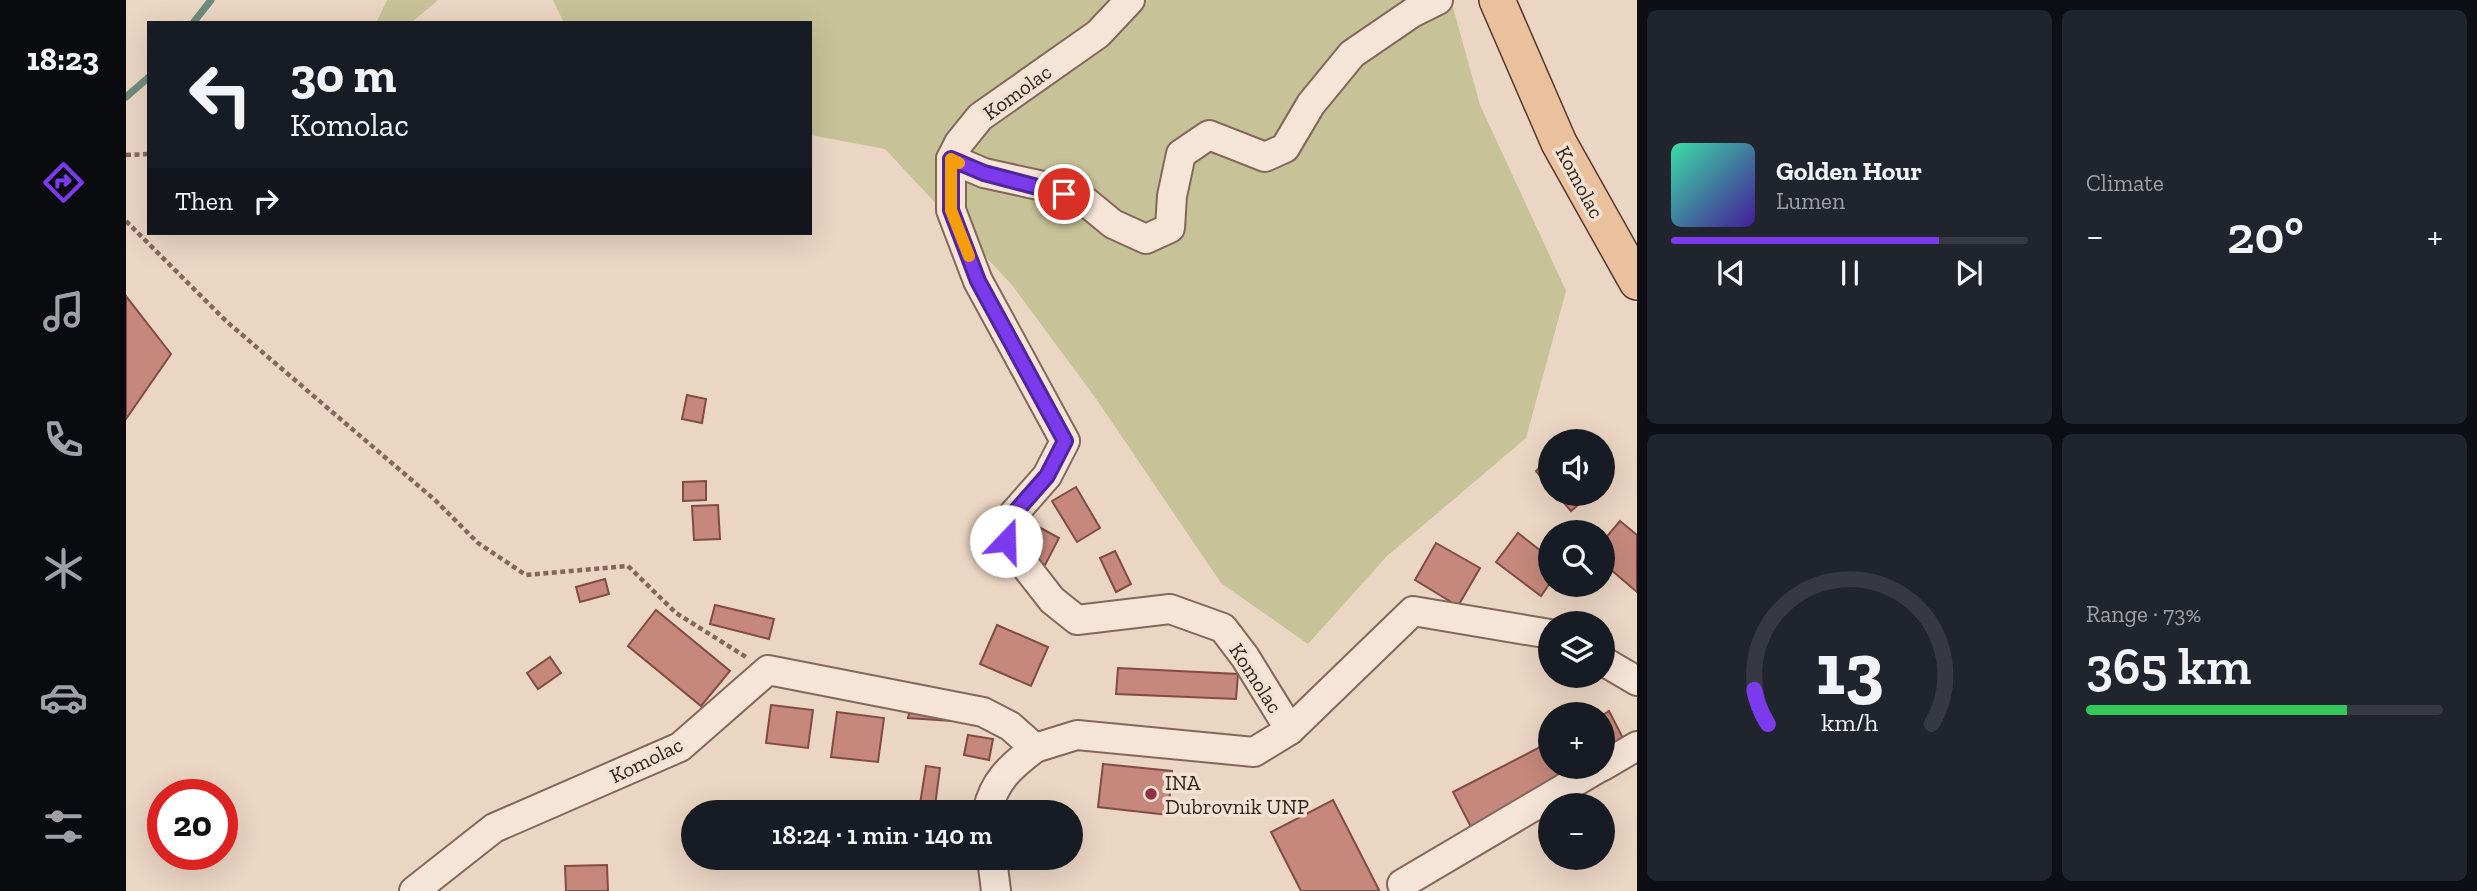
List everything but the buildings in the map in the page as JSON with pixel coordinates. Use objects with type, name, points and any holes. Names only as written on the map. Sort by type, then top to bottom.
[{"type":"main road","name":"Komolac","points":[[1497,0],[1559,143],[1637,282]]},
{"type":"street","name":"Komolac","points":[[1130,0],[1098,34],[980,117],[959,143],[951,159],[951,210],[978,281],[1065,441],[1047,476],[1010,518],[1006,541],[1052,600],[1077,620],[1170,609],[1223,628],[1245,657],[1290,730]]},
{"type":"street","points":[[951,159],[984,173],[1043,187],[1085,201],[1113,224],[1146,239],[1170,228],[1172,196],[1181,154],[1209,135],[1265,157],[1285,148],[1311,104],[1352,54],[1412,13],[1438,0]]},
{"type":"street","name":"Komolac","points":[[990,800],[994,787],[1009,768],[1035,748],[1077,735],[1254,752],[1290,730],[1413,611],[1538,632]]},
{"type":"street","points":[[1615,668],[1637,681]]},
{"type":"street","name":"Komolac","points":[[414,891],[494,828],[680,747],[768,670]]},
{"type":"street","points":[[768,670],[983,712],[1010,726],[1035,748]]},
{"type":"street","points":[[1615,759],[1637,746]]},
{"type":"street","points":[[1402,884],[1580,779]]},
{"type":"street","points":[[993,870],[996,891]]},
{"type":"path","points":[[126,155],[147,154]]},
{"type":"path","points":[[126,221],[226,321],[435,500],[478,543],[526,575],[628,566],[676,613],[768,670]]},
{"type":"shaded area","points":[[387,0],[438,0],[413,21],[377,21]]},
{"type":"shaded area","points":[[553,0],[1451,0],[1480,105],[1566,291],[1526,438],[1387,556],[1308,644],[1221,583],[1097,400],[1012,285],[885,149],[812,135],[812,21],[563,21]]},
{"type":"waterway","points":[[195,21],[211,0]]},
{"type":"waterway","points":[[126,97],[147,79]]},
{"type":"slow traffic","points":[[959,163],[951,159],[951,210],[969,256]]},
{"type":"place","name":"INA Dubrovnik UNP","points":[[1151,794]]},
{"type":"route","points":[[1006,541],[1010,518],[1047,476],[1065,441],[978,281],[951,210],[951,159],[984,173],[1064,194]]}]
